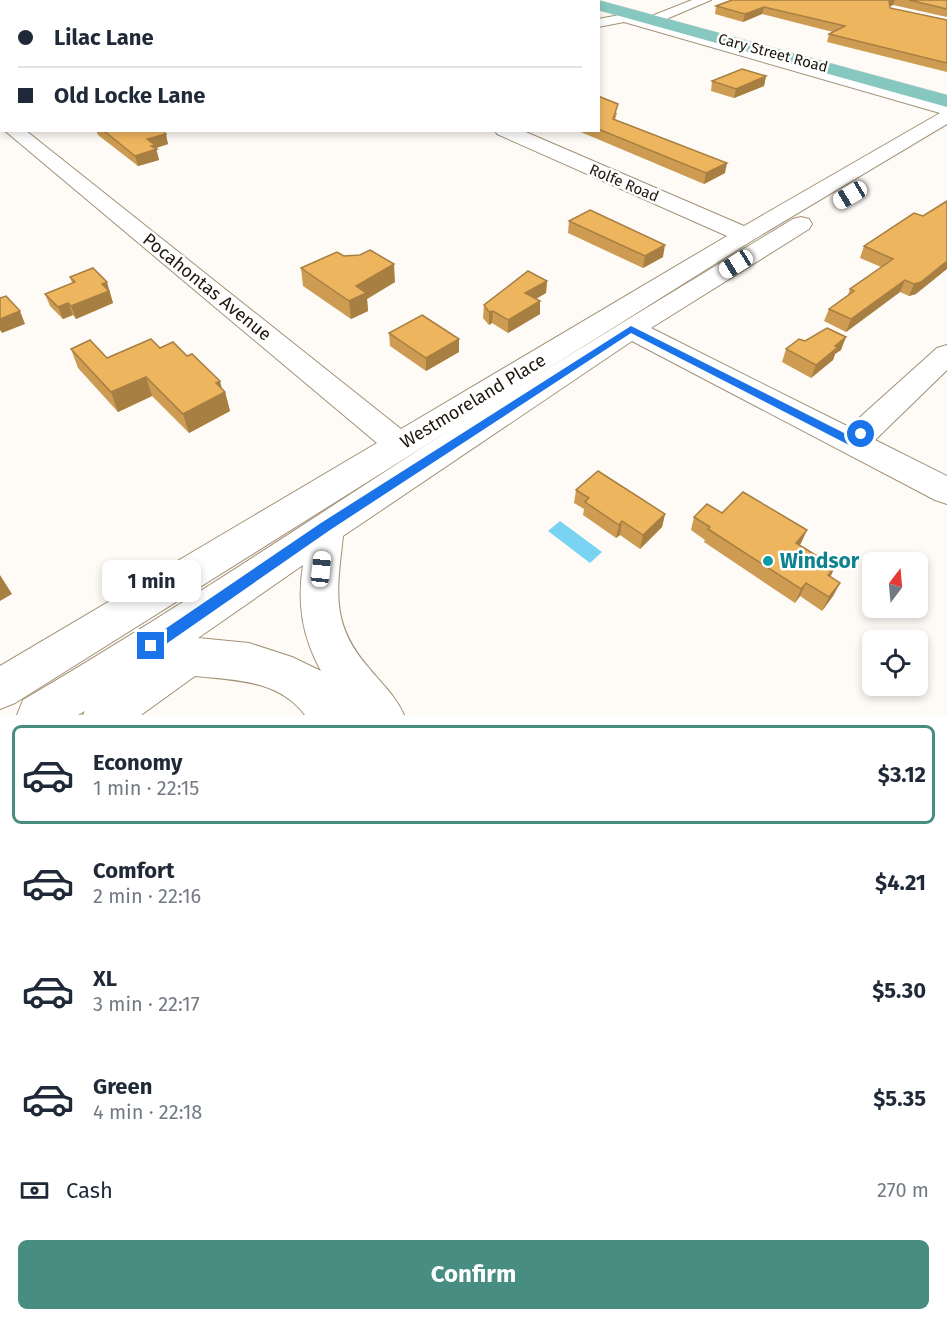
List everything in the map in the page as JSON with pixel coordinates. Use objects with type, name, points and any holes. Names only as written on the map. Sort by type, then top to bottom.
[{"type":"main road","name":"Cary Street Road","points":[[600,6],[637,18],[947,101]]},
{"type":"street","points":[[600,23],[637,18],[704,0]]},
{"type":"street","points":[[637,18],[947,109]]},
{"type":"street","name":"Westmoreland Place","points":[[0,689],[745,235],[947,116]]},
{"type":"street","name":"Pocahontas Avenue","points":[[19,132],[400,445]]},
{"type":"street","name":"Rolfe Road","points":[[509,132],[745,235]]},
{"type":"street","points":[[105,715],[179,646],[326,527],[631,329],[947,136]]},
{"type":"street","points":[[631,329],[947,490]]},
{"type":"street","points":[[853,442],[947,354]]},
{"type":"street","points":[[326,527],[320,608],[328,689]]},
{"type":"street","points":[[39,715],[179,646],[249,662],[328,689],[382,715]]},
{"type":"water","points":[[560,521],[602,552],[590,563],[548,531]]},
{"type":"building","points":[[732,0],[889,0],[890,8],[947,20],[947,63],[829,34],[845,26],[764,7],[745,14],[716,6]]},
{"type":"building","points":[[909,0],[947,0],[947,9]]},
{"type":"building","points":[[742,69],[766,76],[736,89],[712,81]]},
{"type":"building","points":[[600,97],[618,104],[613,119],[727,163],[706,173],[600,130]]},
{"type":"building","points":[[105,132],[164,132],[166,134],[147,139],[155,145],[151,146],[157,149],[135,156]]},
{"type":"building","points":[[947,201],[947,261],[921,282],[914,284],[905,280],[851,319],[829,309],[854,291],[850,289],[893,259],[864,246],[914,213],[923,216]]},
{"type":"building","points":[[590,210],[665,245],[645,256],[569,221]]},
{"type":"building","points":[[370,250],[394,264],[356,286],[366,293],[349,301],[301,268],[337,252],[344,256],[360,255]]},
{"type":"building","points":[[93,268],[107,282],[102,284],[109,291],[71,306],[68,303],[58,307],[45,294],[75,282],[70,277]]},
{"type":"building","points":[[528,271],[547,281],[525,293],[540,301],[508,320],[493,311],[489,312],[484,305]]},
{"type":"building","points":[[6,296],[20,311],[0,319],[0,298]]},
{"type":"building","points":[[422,315],[459,339],[426,358],[389,333]]},
{"type":"building","points":[[827,328],[846,337],[835,346],[838,347],[816,365],[786,349],[799,339],[805,341]]},
{"type":"building","points":[[151,339],[160,348],[173,342],[187,356],[192,354],[220,381],[216,383],[225,392],[183,414],[146,377],[111,392],[71,349],[90,340],[107,358]]},
{"type":"building","points":[[598,471],[665,514],[643,535],[622,521],[619,525],[585,502],[589,498],[576,490]]},
{"type":"building","name":"Windsor","points":[[743,492],[807,530],[796,543],[835,567],[828,575],[840,583],[829,597],[806,583],[801,589],[708,529],[710,527],[694,517],[707,504],[722,513]]},
{"type":"place","name":"Windsor","points":[[768,561]]},
{"type":"route","points":[[151,646],[326,527],[631,329],[853,442],[861,434]]}]
